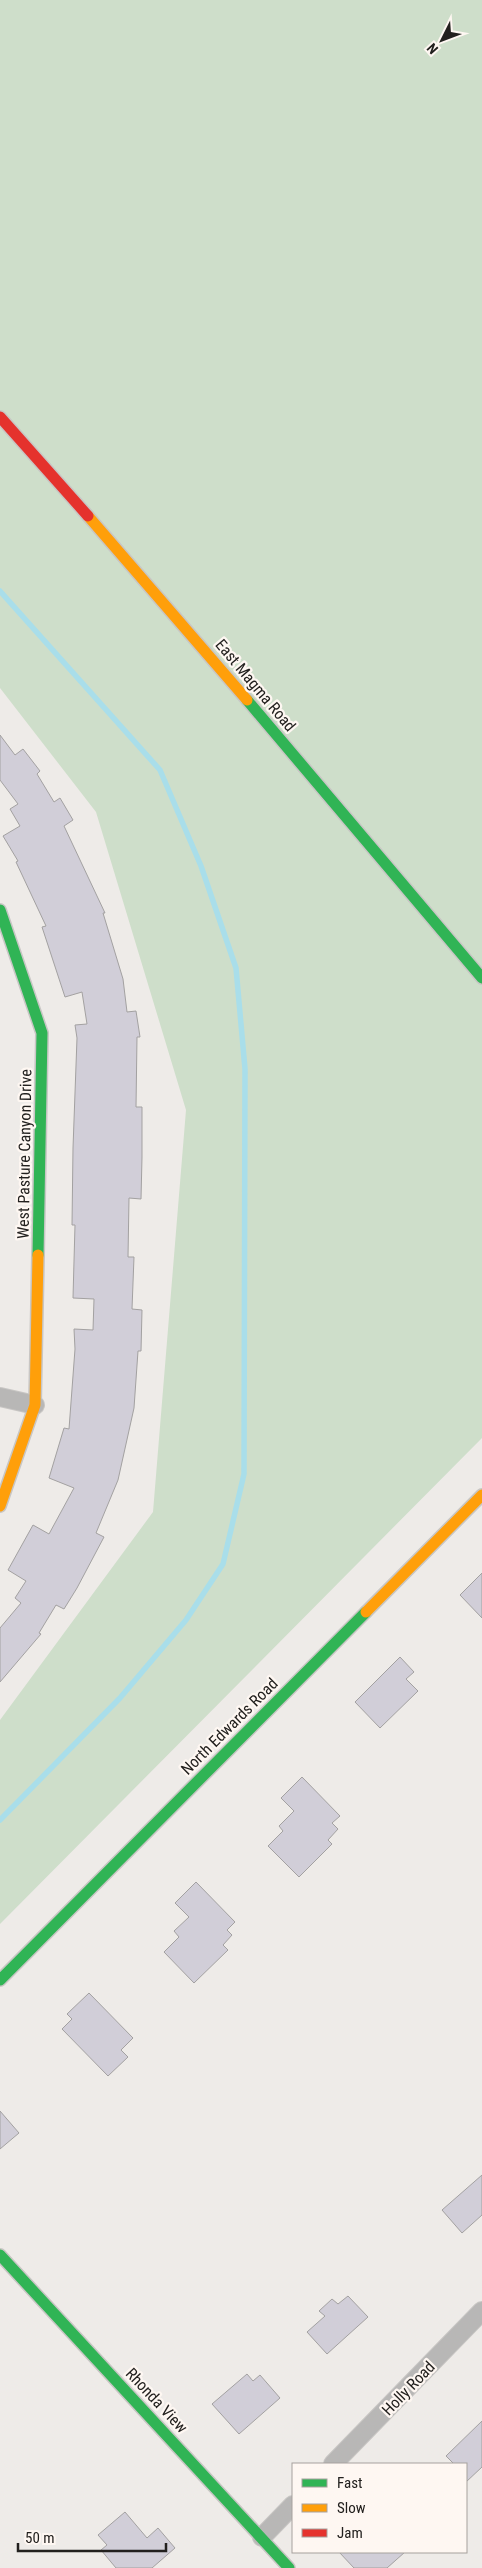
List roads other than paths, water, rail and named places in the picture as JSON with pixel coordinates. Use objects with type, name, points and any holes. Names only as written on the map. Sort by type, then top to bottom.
[{"type":"street","name":"East Magma Road","points":[[0,417],[182,623],[482,978]]},
{"type":"street","name":"West Pasture Canyon Drive","points":[[0,910],[42,1033],[35,1405],[0,1506]]},
{"type":"street","points":[[0,1397],[35,1405]]},
{"type":"street","name":"North Edwards Road","points":[[0,1980],[482,1495]]},
{"type":"street","name":"Rhonda View","points":[[0,2255],[289,2568]]},
{"type":"street","name":"Holly Road","points":[[334,2463],[482,2312]]},
{"type":"street","points":[[262,2537],[292,2506]]},
{"type":"waterway","points":[[0,591],[160,770],[201,866],[236,968],[245,1069],[244,1474],[223,1564],[186,1620],[120,1698],[0,1820]]}]
